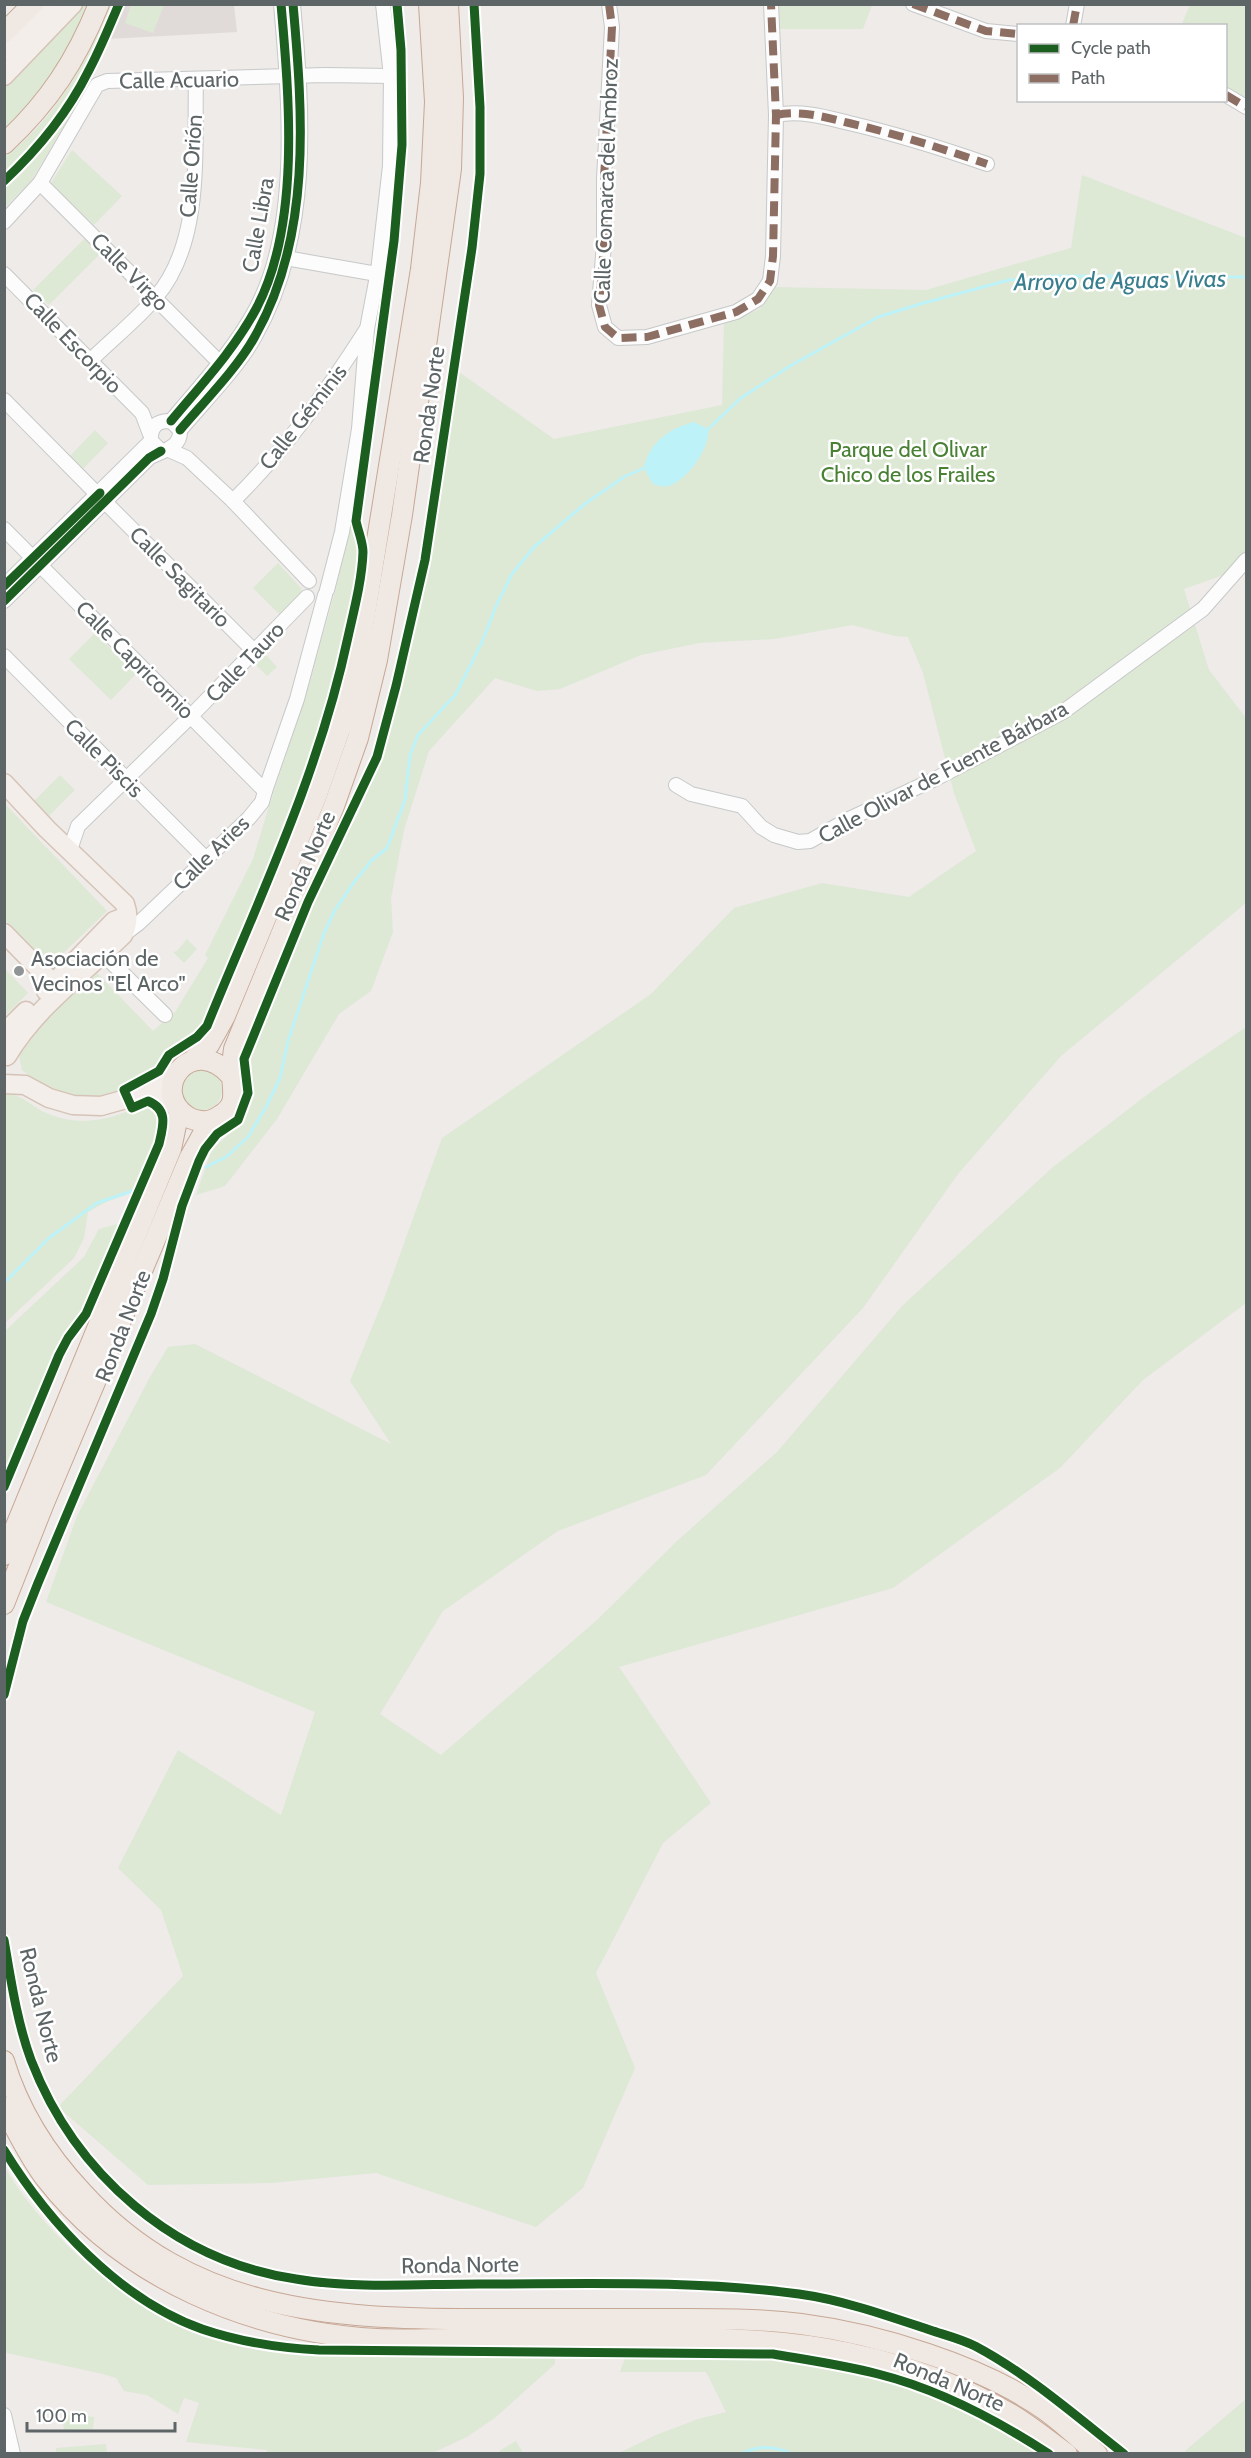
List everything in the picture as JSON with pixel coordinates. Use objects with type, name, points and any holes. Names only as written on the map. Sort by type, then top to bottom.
[{"type":"highway","points":[[4,33],[33,4]]},
{"type":"highway","points":[[4,144],[36,113],[53,92],[82,44],[99,4]]},
{"type":"highway","name":"Ronda Norte","points":[[4,1555],[171,1149],[176,1107],[171,1088],[186,1065],[209,1045],[225,1016],[316,796],[341,726],[358,657],[419,281],[431,183],[435,102],[429,4]]},
{"type":"highway","name":"Ronda Norte","points":[[4,1604],[44,1503],[190,1157],[210,1121],[223,1115],[232,1103],[235,1090],[231,1076],[234,1048],[334,806],[358,738],[377,660],[402,515],[451,169],[453,98],[448,4]]},
{"type":"highway","points":[[186,1065],[210,1060],[222,1065],[231,1076]]},
{"type":"highway","points":[[176,1107],[193,1120],[210,1121]]},
{"type":"highway","name":"Ronda Norte","points":[[4,2061],[24,2111],[45,2146],[92,2204],[117,2227],[176,2266],[247,2296],[280,2305],[368,2318],[720,2319],[798,2324],[852,2332],[952,2363],[999,2384],[1043,2408],[1097,2454]]},
{"type":"highway","name":"Ronda Norte","points":[[4,2107],[46,2178],[95,2230],[127,2256],[165,2281],[198,2297],[243,2314],[308,2330],[375,2339],[703,2337],[779,2342],[849,2353],[917,2371],[967,2392],[1014,2416],[1067,2454]]},
{"type":"main road","points":[[4,52],[50,4]]},
{"type":"main road","points":[[4,76],[73,4]]},
{"type":"main road","points":[[4,783],[125,904],[125,927]]},
{"type":"main road","name":"Calle Aries","points":[[4,1033],[59,986],[102,954],[125,927],[122,918],[114,921],[59,986],[20,1034],[7,1069]]},
{"type":"main road","points":[[4,933],[59,986]]},
{"type":"main road","points":[[128,1098],[186,1065]]},
{"type":"main road","points":[[7,1069],[25,1085],[49,1098],[73,1105],[101,1106],[144,1094],[155,1096],[176,1107]]},
{"type":"street","name":"Calle Libra","points":[[281,4],[293,76]]},
{"type":"street","name":"Calle Libra","points":[[174,427],[253,340],[272,302],[281,257],[293,76],[293,4]]},
{"type":"street","name":"Calle Aries","points":[[125,927],[139,923],[249,818],[262,802],[297,699],[342,532],[359,429],[367,329],[377,274],[390,166],[391,76],[383,4]]},
{"type":"street","name":"Calle Comarca del Ambroz","points":[[609,4],[612,27],[604,179],[604,244],[599,305],[605,327],[618,338],[647,337],[736,312],[758,299],[770,281],[773,256],[776,115],[771,4]]},
{"type":"street","points":[[913,4],[986,31],[1017,34]]},
{"type":"street","points":[[1073,24],[1077,4]]},
{"type":"street","name":"Calle Acuario","points":[[4,222],[40,183],[97,85],[106,81],[391,76]]},
{"type":"street","name":"Calle Orión","points":[[90,361],[156,298],[169,279],[185,240],[192,208],[196,79]]},
{"type":"street","points":[[1227,96],[1246,107]]},
{"type":"street","points":[[776,115],[787,112],[813,115],[902,135],[987,164]]},
{"type":"street","name":"Calle Virgo","points":[[40,183],[220,363]]},
{"type":"street","name":"Calle Libra","points":[[174,427],[241,334],[257,308],[281,257]]},
{"type":"street","points":[[281,257],[377,274]]},
{"type":"street","name":"Calle Escorpio","points":[[7,281],[142,413],[158,444]]},
{"type":"street","name":"Calle Géminis","points":[[233,501],[293,434],[329,387],[367,329]]},
{"type":"street","name":"Calle Sagitario","points":[[4,400],[255,652]]},
{"type":"street","name":"Calle Escorpio","points":[[142,413],[174,427]]},
{"type":"street","points":[[158,444],[154,425],[174,427]]},
{"type":"street","points":[[4,601],[37,562],[102,498],[149,458],[174,427]]},
{"type":"street","points":[[174,427],[187,458]]},
{"type":"street","points":[[158,444],[187,458],[233,501],[309,581]]},
{"type":"street","name":"Calle Capricornio","points":[[4,529],[265,791]]},
{"type":"street","name":"Calle Olivar de Fuente Bárbara","points":[[676,785],[692,794],[742,806],[761,827],[774,835],[798,842],[810,841],[849,819],[936,778],[1063,712],[1203,609],[1246,560]]},
{"type":"street","points":[[4,585],[37,562]]},
{"type":"street","points":[[319,579],[324,583],[326,592],[318,601],[308,597],[305,587],[309,581],[319,579]]},
{"type":"street","name":"Calle Tauro","points":[[70,850],[78,826],[308,597]]},
{"type":"street","name":"Calle Piscis","points":[[4,656],[205,858]]},
{"type":"street","points":[[51,832],[78,826]]},
{"type":"street","points":[[102,954],[165,1014]]},
{"type":"street","points":[[4,2415],[13,2454]]},
{"type":"shaded area","points":[[124,5],[234,5],[237,32],[108,39]]},
{"type":"green space","points":[[79,5],[92,5],[58,72],[5,135],[4,83]]},
{"type":"green space","points":[[110,5],[115,5],[79,84],[87,88],[31,181],[5,208],[5,157],[39,125],[68,88],[91,47]]},
{"type":"green space","points":[[131,5],[164,5],[153,33],[125,23]]},
{"type":"green space","points":[[777,5],[872,5],[863,29],[779,29]]},
{"type":"green space","points":[[1190,5],[1246,5],[1246,102],[1227,91],[1227,24],[1182,24]]},
{"type":"green space","points":[[72,150],[122,196],[94,225],[51,183]]},
{"type":"green space","name":"Parque del Olivar Chico de los Frailes","points":[[1082,175],[1246,238],[1246,567],[1184,589],[1209,670],[1246,718],[1246,903],[1061,1056],[958,1174],[863,1308],[706,1475],[558,1531],[443,1611],[380,1714],[441,1755],[597,1620],[677,1541],[777,1452],[903,1305],[1053,1167],[1152,1091],[1246,1027],[1246,1303],[1143,1380],[1060,1468],[893,1588],[619,1667],[711,1803],[663,1843],[596,1973],[635,2068],[583,2188],[536,2227],[376,2173],[272,2183],[148,2185],[58,2107],[183,1976],[161,1910],[118,1868],[178,1750],[281,1815],[315,1712],[46,1602],[77,1516],[168,1347],[195,1344],[391,1444],[350,1381],[385,1296],[442,1138],[651,994],[734,908],[822,883],[909,897],[976,851],[954,793],[923,673],[908,637],[852,625],[775,639],[699,643],[641,655],[560,689],[537,691],[495,678],[429,751],[404,830],[391,898],[393,932],[371,991],[339,1014],[277,1119],[225,1186],[196,1195],[212,1149],[234,1130],[248,1113],[254,1096],[251,1058],[328,870],[358,814],[382,757],[430,558],[459,372],[554,439],[722,405],[724,324],[760,309],[773,287],[926,290],[1071,248]]},
{"type":"green space","points":[[86,237],[102,252],[49,305],[33,290]]},
{"type":"green space","points":[[95,430],[108,443],[83,469],[70,456]]},
{"type":"green space","points":[[352,520],[356,521],[361,540],[362,563],[355,606],[336,688],[305,786],[207,1026],[170,1054],[157,1072],[122,1091],[105,1096],[88,1097],[72,1095],[39,1082],[22,1070],[19,1056],[49,1016],[97,973],[153,1031],[175,1012],[208,958],[205,955],[253,859],[304,701],[335,592]]},
{"type":"green space","points":[[278,563],[301,588],[302,593],[281,616],[253,588]]},
{"type":"green space","points":[[95,633],[136,674],[111,700],[69,659]]},
{"type":"green space","points":[[266,655],[277,667],[267,676],[256,665]]},
{"type":"green space","points":[[60,775],[75,790],[49,816],[34,801]]},
{"type":"green space","points":[[4,803],[107,911],[55,961],[44,959],[5,920]]},
{"type":"green space","points":[[187,939],[197,949],[184,963],[173,952],[177,951]]},
{"type":"green space","points":[[5,969],[28,993],[5,1016]]},
{"type":"green space","points":[[202,1070],[210,1071],[216,1076],[221,1082],[221,1098],[216,1104],[210,1109],[202,1110],[194,1109],[188,1104],[183,1098],[182,1090],[183,1082],[188,1076],[194,1071]]},
{"type":"green space","points":[[9,1094],[22,1098],[56,1117],[81,1121],[106,1118],[145,1104],[157,1109],[159,1130],[148,1163],[133,1192],[106,1202],[88,1212],[84,1238],[74,1258],[5,1323],[4,1096]]},
{"type":"green space","points":[[121,1223],[85,1312],[67,1333],[58,1349],[5,1477],[5,1331],[84,1257],[99,1229]]},
{"type":"green space","points":[[5,2168],[41,2217],[85,2262],[135,2299],[162,2315],[216,2338],[243,2345],[300,2353],[555,2355],[555,2364],[496,2417],[467,2437],[432,2453],[266,2454],[267,2450],[186,2442],[199,2403],[184,2398],[178,2414],[147,2395],[124,2391],[116,2378],[7,2353],[4,2348]]},
{"type":"green space","points":[[626,2355],[767,2356],[804,2360],[877,2376],[912,2387],[980,2415],[1044,2453],[619,2453],[656,2435],[698,2419],[726,2412],[706,2372],[620,2372]]},
{"type":"green space","points":[[1246,2399],[1246,2453],[1185,2453],[1185,2451]]},
{"type":"green space","points":[[62,2413],[94,2417],[93,2429],[64,2430]]},
{"type":"green space","points":[[516,2441],[523,2453],[500,2453],[499,2451]]},
{"type":"green space","points":[[106,2444],[107,2453],[56,2453],[56,2448]]},
{"type":"water","points":[[694,422],[708,429],[706,444],[697,461],[678,482],[664,487],[653,484],[644,468],[651,451],[669,432]]},
{"type":"waterway","name":"Arroyo de Aguas Vivas","points":[[708,429],[741,398],[790,366],[878,317],[920,304],[1009,280],[1054,276],[1246,277]]},
{"type":"waterway","name":"Arroyo de Aguas Vivas","points":[[206,1167],[226,1157],[248,1137],[266,1107],[280,1078],[288,1041],[324,933],[335,910],[352,885],[371,861],[387,848],[405,800],[410,755],[418,735],[456,694],[512,574],[534,547],[586,503],[624,477],[644,468]]},
{"type":"waterway","name":"Arroyo de Aguas Vivas","points":[[4,1283],[49,1238],[97,1203],[135,1190]]},
{"type":"waterway","name":"Arroyo de Aguas Vivas","points":[[741,2454],[766,2447],[792,2454]]},
{"type":"marked path","points":[[609,4],[612,27],[604,179],[604,244],[599,305],[605,327],[618,338],[647,337],[736,312],[758,299],[770,281],[773,256],[776,115],[771,4]]},
{"type":"marked path","points":[[913,4],[986,31],[1017,34]]},
{"type":"marked path","points":[[1073,24],[1077,4]]},
{"type":"marked path","points":[[1227,96],[1246,107]]},
{"type":"marked path","points":[[776,115],[804,114],[831,119],[936,147],[987,164]]},
{"type":"cycle path","points":[[4,181],[40,143],[71,102],[119,4]]},
{"type":"cycle path","points":[[171,421],[238,339],[256,309],[270,276],[280,239],[286,200],[288,160],[287,79],[281,4]]},
{"type":"cycle path","points":[[180,430],[230,373],[254,338],[273,299],[286,259],[299,175],[299,89],[293,4]]},
{"type":"cycle path","points":[[4,1487],[59,1355],[68,1338],[86,1314],[159,1144],[163,1119],[159,1109],[148,1101],[132,1108],[124,1090],[159,1071],[169,1055],[197,1037],[207,1026],[286,835],[321,738],[336,688],[361,573],[363,548],[356,521],[394,241],[402,145],[401,50],[397,4]]},
{"type":"cycle path","points":[[4,1695],[23,1621],[151,1314],[163,1279],[182,1206],[199,1161],[217,1134],[238,1120],[248,1093],[244,1059],[308,902],[377,757],[425,560],[472,248],[480,174],[480,107],[474,4]]},
{"type":"cycle path","points":[[4,601],[149,458],[161,451]]},
{"type":"cycle path","points":[[4,586],[100,493]]},
{"type":"cycle path","points":[[4,1940],[26,2046],[50,2101],[74,2140],[102,2175],[134,2206],[170,2232],[209,2253],[251,2269],[296,2279],[341,2284],[680,2285],[759,2290],[832,2300],[882,2314],[975,2346],[1033,2382],[1124,2454]]},
{"type":"cycle path","points":[[4,2150],[42,2205],[89,2256],[115,2279],[172,2316],[216,2334],[260,2344],[319,2350],[773,2354],[865,2371],[923,2388],[988,2418],[1049,2454]]},
{"type":"place","name":"Asociación de Vecinos \"El Arco\"","points":[[19,971]]}]
